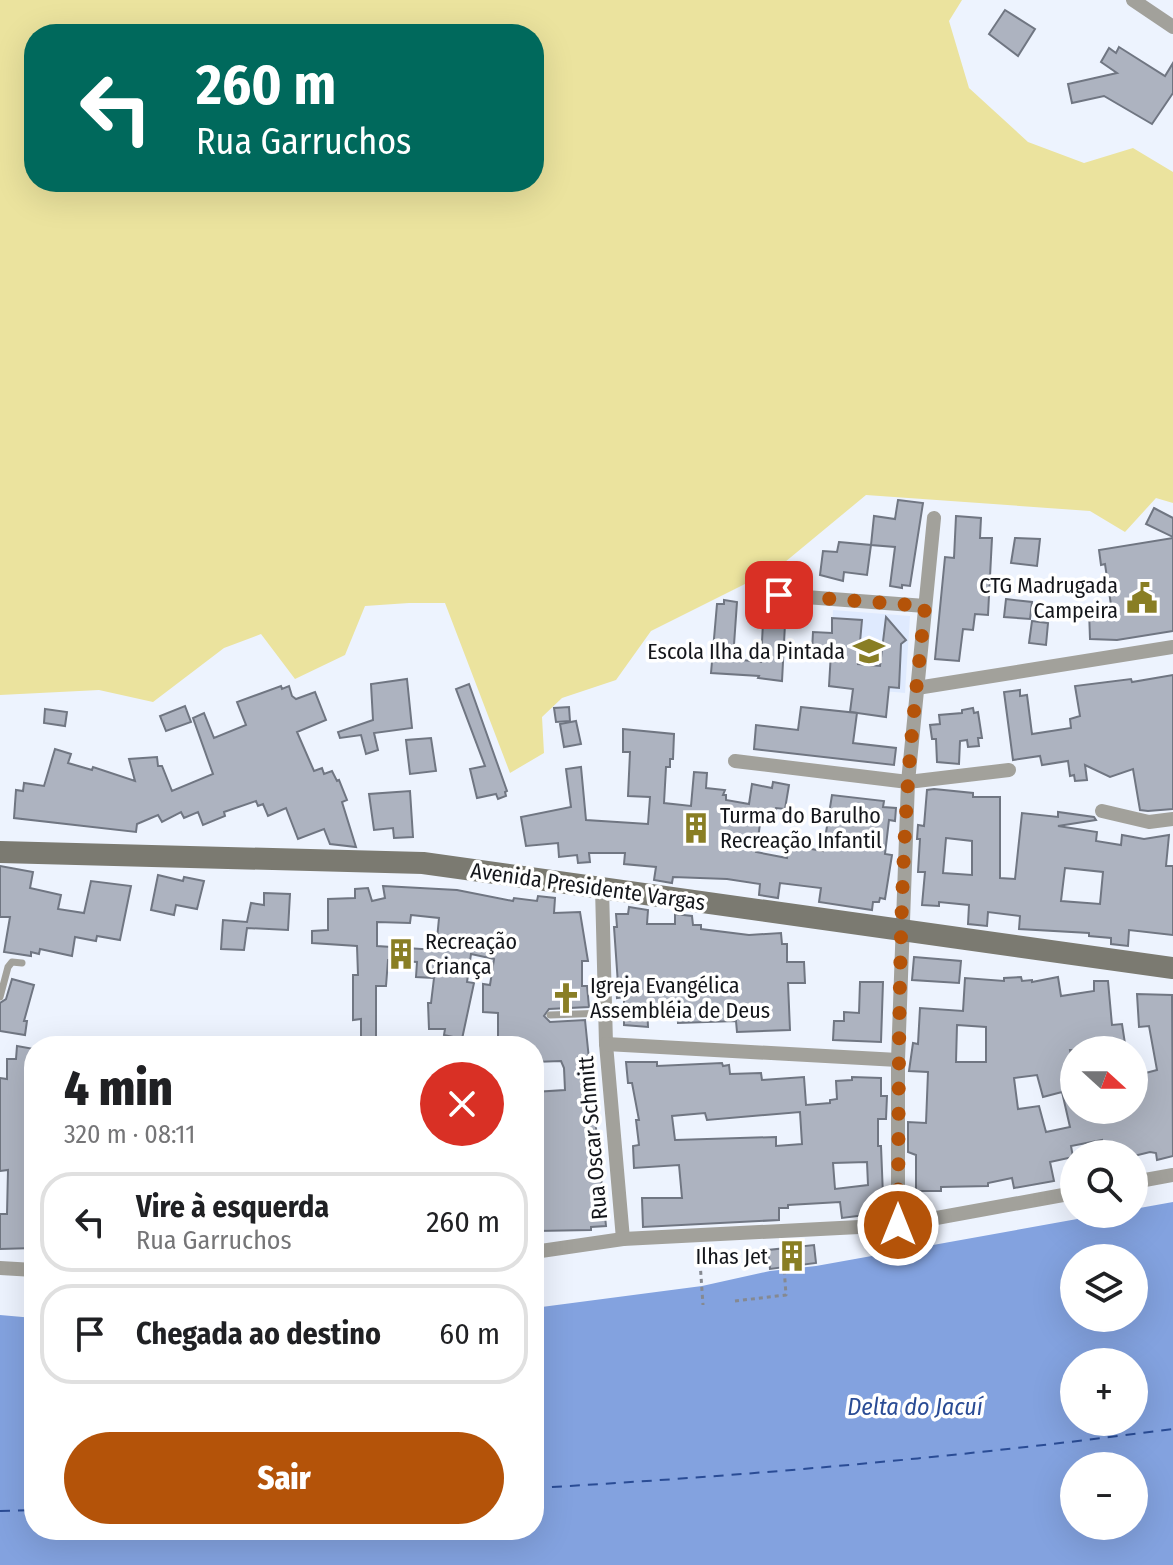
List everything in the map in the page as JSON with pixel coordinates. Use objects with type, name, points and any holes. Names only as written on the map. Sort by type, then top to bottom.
[{"type":"street","points":[[1133,0],[1173,27]]},
{"type":"street","points":[[898,1225],[898,1060],[908,782],[934,518]]},
{"type":"street","points":[[779,595],[925,606]]},
{"type":"street","points":[[917,688],[1173,647]]},
{"type":"street","points":[[735,761],[908,782],[1009,770]]},
{"type":"street","points":[[1102,811],[1149,822],[1173,819]]},
{"type":"street","name":"Avenida Presidente Vargas","points":[[0,852],[423,863],[1173,968]]},
{"type":"street","name":"Rua Oscar Schmitt","points":[[602,888],[606,1044],[623,1239]]},
{"type":"street","points":[[606,1044],[898,1060]]},
{"type":"street","points":[[1148,1179],[1173,1175]]},
{"type":"street","points":[[544,1251],[623,1239],[898,1225],[1060,1196]]},
{"type":"street","points":[[0,1268],[24,1269]]},
{"type":"lane","points":[[0,997],[8,967],[12,962],[22,963]]},
{"type":"lane","points":[[550,1015],[605,1013]]},
{"type":"path","points":[[698,1236],[703,1305]]},
{"type":"path","points":[[735,1301],[786,1295],[784,1267]]},
{"type":"shaded area","points":[[0,0],[962,0],[949,21],[969,88],[1028,142],[1084,163],[1133,148],[1173,172],[1173,503],[1156,498],[1125,532],[1090,511],[866,495],[779,567],[651,631],[616,680],[562,698],[542,717],[544,753],[510,773],[445,603],[365,606],[345,655],[295,679],[261,634],[224,648],[153,702],[99,690],[0,695]]},
{"type":"shaded area","name":"Escola Ilha da Pintada","points":[[833,610],[910,616],[905,693],[829,686]]},
{"type":"water","name":"Delta do Jacuí","points":[[1173,1202],[1173,1565],[0,1565],[0,1315],[24,1317],[24,1540],[544,1540],[544,1307],[702,1286],[770,1271],[816,1266],[1060,1222],[1060,1228],[1148,1228],[1148,1206]]},
{"type":"building","points":[[1005,10],[1035,29],[1018,56],[989,34]]},
{"type":"building","points":[[1119,47],[1165,76],[1173,63],[1173,93],[1152,124],[1104,96],[1072,103],[1068,84],[1117,73],[1101,62],[1109,48],[1116,53]]},
{"type":"building","points":[[898,500],[923,503],[910,586],[902,585],[902,588],[890,586],[895,547],[871,545],[874,516],[895,519]]},
{"type":"building","points":[[1154,508],[1173,518],[1173,537],[1146,524]]},
{"type":"building","points":[[956,516],[981,518],[980,538],[992,538],[988,615],[975,614],[973,630],[963,629],[959,661],[935,659],[945,557],[954,558]]},
{"type":"building","points":[[1015,538],[1040,539],[1037,566],[1011,563]]},
{"type":"building","name":"CTG Madrugada Campeira","points":[[1173,538],[1173,631],[1117,640],[1090,639],[1089,610],[1111,605],[1105,564],[1101,565],[1099,550]]},
{"type":"building","points":[[839,542],[871,545],[867,575],[844,572],[843,581],[820,575],[823,551],[837,552]]},
{"type":"building","points":[[1006,599],[1032,602],[1030,619],[1004,617]]},
{"type":"building","points":[[724,600],[737,602],[733,659],[761,662],[763,622],[785,624],[782,681],[711,673],[717,604],[724,604]]},
{"type":"building","name":"Escola Ilha da Pintada","points":[[886,617],[906,640],[901,644],[899,688],[889,687],[886,717],[850,712],[853,689],[829,686],[831,652],[812,651],[813,632],[832,633],[832,618],[862,620],[858,664],[880,666]]},
{"type":"building","points":[[1032,621],[1048,623],[1046,645],[1029,643]]},
{"type":"building","points":[[1173,675],[1173,809],[1140,810],[1133,769],[1110,777],[1085,765],[1087,780],[1075,781],[1074,775],[1070,776],[1068,761],[1042,765],[1040,756],[1013,760],[1004,692],[1020,690],[1020,696],[1027,695],[1032,734],[1071,728],[1070,719],[1080,716],[1075,686]]},
{"type":"building","points":[[407,679],[412,728],[374,733],[378,750],[366,754],[361,735],[340,738],[338,732],[373,720],[371,684]]},
{"type":"building","points":[[469,684],[507,791],[506,796],[498,799],[496,794],[477,798],[470,769],[485,766],[456,689]]},
{"type":"building","points":[[281,686],[282,689],[289,686],[296,699],[315,692],[326,720],[297,732],[314,771],[322,768],[324,774],[332,771],[339,780],[347,800],[342,802],[356,847],[330,844],[324,829],[298,839],[286,808],[268,816],[263,804],[258,806],[256,801],[224,812],[225,816],[203,825],[198,812],[184,818],[181,812],[162,822],[158,815],[137,824],[136,832],[14,818],[16,790],[23,791],[24,783],[44,786],[55,749],[71,754],[68,763],[92,770],[93,767],[135,781],[129,759],[157,757],[158,766],[162,766],[172,791],[213,774],[193,718],[204,713],[214,738],[246,725],[237,702]]},
{"type":"building","points":[[185,706],[191,722],[166,731],[160,716]]},
{"type":"building","points":[[569,707],[570,721],[556,722],[554,708]]},
{"type":"building","points":[[801,707],[857,713],[853,743],[896,748],[894,765],[754,749],[756,725],[798,730]]},
{"type":"building","points":[[973,708],[974,713],[978,712],[982,738],[978,738],[979,746],[968,747],[967,740],[960,741],[959,764],[937,762],[936,739],[932,739],[930,725],[940,724],[939,715],[962,713],[962,710]]},
{"type":"building","points":[[45,709],[67,712],[65,726],[44,723]]},
{"type":"building","points":[[576,721],[581,744],[564,747],[560,724]]},
{"type":"building","points":[[623,729],[674,734],[673,759],[670,759],[670,767],[666,767],[664,803],[691,806],[694,772],[707,773],[706,788],[725,790],[723,795],[726,795],[726,800],[749,804],[752,784],[772,788],[773,782],[789,785],[785,809],[776,808],[774,820],[764,818],[763,825],[760,824],[756,852],[787,858],[789,845],[823,851],[832,795],[884,801],[883,807],[896,808],[895,821],[889,820],[885,854],[892,855],[885,899],[873,902],[872,910],[819,902],[821,888],[780,883],[778,898],[759,895],[760,884],[727,879],[673,877],[672,883],[654,880],[656,867],[624,864],[625,853],[589,853],[590,862],[578,863],[577,855],[559,857],[558,843],[526,846],[521,817],[571,807],[566,769],[581,767],[586,820],[648,824],[650,797],[628,796],[630,752],[623,752]]},
{"type":"building","points":[[431,738],[436,771],[410,774],[406,740]]},
{"type":"building","points":[[927,790],[973,793],[973,797],[1000,797],[1000,878],[1015,879],[1022,813],[1058,817],[1058,812],[1094,817],[1096,820],[1058,826],[1097,832],[1096,841],[1121,845],[1122,835],[1144,839],[1169,835],[1166,866],[1173,866],[1173,935],[1129,930],[1128,946],[1111,944],[1111,938],[1089,936],[1089,933],[1019,929],[1020,916],[988,912],[987,926],[968,924],[969,905],[939,902],[939,906],[922,905],[925,872],[918,872],[920,839],[917,839],[918,825],[924,826]],"holes":[[[946,838],[972,841],[972,875],[943,873]],[[1065,868],[1103,872],[1100,904],[1061,901]]]},
{"type":"building","points":[[410,791],[413,837],[394,838],[393,828],[374,830],[369,794]]},
{"type":"building","points":[[0,866],[33,872],[30,888],[61,895],[58,909],[84,913],[91,881],[131,886],[120,940],[97,936],[96,941],[75,937],[72,956],[40,949],[39,954],[31,952],[31,956],[4,952],[10,917],[0,917]]},
{"type":"building","points":[[158,875],[183,881],[184,877],[204,881],[197,909],[176,905],[174,915],[151,910]]},
{"type":"building","points":[[383,886],[457,890],[513,901],[514,898],[537,901],[538,896],[555,898],[554,913],[580,912],[588,961],[582,961],[582,986],[587,986],[589,1007],[549,1009],[544,1016],[550,1022],[585,1020],[606,1226],[591,1227],[591,1230],[544,1231],[544,1091],[565,1090],[564,1068],[561,1061],[544,1062],[544,1036],[498,1036],[498,1013],[483,1012],[483,984],[490,985],[494,959],[471,954],[467,982],[474,983],[463,1036],[444,1035],[445,1029],[429,1029],[428,1003],[431,1003],[434,978],[416,977],[417,962],[388,960],[386,986],[376,986],[376,1036],[361,1036],[361,1019],[353,1020],[353,975],[358,975],[357,946],[312,943],[312,931],[328,930],[328,899],[355,898],[355,889],[368,888],[372,901],[385,898]],"holes":[[[411,915],[439,918],[436,950],[377,946],[377,922],[410,923]]]},
{"type":"building","points":[[264,893],[290,894],[288,930],[247,928],[244,950],[221,949],[223,920],[247,922],[251,903],[264,905]]},
{"type":"building","points":[[629,907],[648,910],[647,924],[675,924],[675,914],[692,916],[693,925],[701,925],[701,929],[749,935],[781,933],[782,944],[787,944],[787,962],[804,962],[805,983],[788,983],[790,1030],[737,1032],[736,1021],[678,1023],[677,1008],[647,1003],[648,1027],[624,1025],[624,997],[617,998],[614,927],[617,927],[616,914],[628,914]]},
{"type":"building","points":[[914,957],[961,961],[959,983],[912,980]]},
{"type":"building","points":[[1021,977],[1022,981],[1032,982],[1058,977],[1061,996],[1094,991],[1094,981],[1108,981],[1112,1025],[1122,1024],[1124,1036],[1060,1036],[1060,1093],[1043,1097],[1037,1075],[1014,1078],[1018,1109],[1039,1106],[1046,1132],[1070,1127],[1069,1124],[1148,1124],[1148,1072],[1157,1070],[1149,1026],[1139,1027],[1137,994],[1172,995],[1173,1156],[1157,1160],[1156,1153],[1148,1152],[1148,1140],[1060,1140],[1060,1160],[1050,1162],[1054,1181],[1014,1188],[1012,1178],[988,1183],[988,1186],[916,1191],[916,1155],[908,1152],[908,1122],[926,1123],[928,1072],[909,1071],[913,1043],[918,1044],[920,1008],[963,1011],[965,978],[1004,981],[1004,978]],"holes":[[[957,1025],[986,1027],[986,1062],[956,1062]]]},
{"type":"building","points":[[12,979],[34,985],[24,1021],[27,1021],[25,1035],[0,1031],[0,1003],[6,999]]},
{"type":"building","points":[[860,982],[883,982],[881,1042],[833,1040],[834,1021],[844,1021],[844,1012],[859,1013]]},
{"type":"building","points":[[17,1046],[24,1047],[24,1248],[0,1249],[0,1214],[7,1214],[8,1170],[0,1171],[0,1078],[7,1079],[7,1059],[16,1059]]},
{"type":"building","points":[[626,1062],[657,1062],[657,1066],[722,1063],[723,1066],[729,1065],[730,1074],[761,1073],[762,1080],[804,1077],[806,1105],[830,1103],[830,1100],[837,1099],[836,1081],[852,1080],[852,1077],[881,1078],[881,1096],[887,1096],[886,1119],[878,1119],[883,1196],[870,1197],[870,1209],[865,1210],[865,1215],[842,1218],[840,1202],[788,1205],[788,1208],[779,1208],[779,1220],[643,1227],[642,1198],[682,1198],[679,1165],[634,1168],[633,1146],[639,1145],[636,1120],[639,1120],[632,1083],[628,1083]],"holes":[[[800,1112],[802,1144],[776,1146],[776,1137],[675,1140],[672,1116],[705,1113],[707,1120]],[[867,1162],[868,1185],[835,1189],[833,1163]]]},
{"type":"building","name":"Ilhas Jet","points":[[814,1245],[816,1263],[770,1269],[768,1250]]},
{"type":"ferry route","points":[[544,1487],[854,1464],[1173,1429]]},
{"type":"ferry route","points":[[0,1511],[24,1510]]},
{"type":"place","name":"CTG Madrugada Campeira","points":[[1142,598]]},
{"type":"place","name":"Escola Ilha da Pintada","points":[[869,651]]},
{"type":"place","name":"Turma do Barulho Recreação Infantil","points":[[696,828]]},
{"type":"place","name":"Recreação Criança","points":[[401,954]]},
{"type":"place","name":"Igreja Evangélica Assembléia de Deus","points":[[566,998]]},
{"type":"place","name":"Ilhas Jet","points":[[792,1256]]},
{"type":"route","points":[[779,595],[925,606],[908,782],[898,1060],[898,1225]]}]
